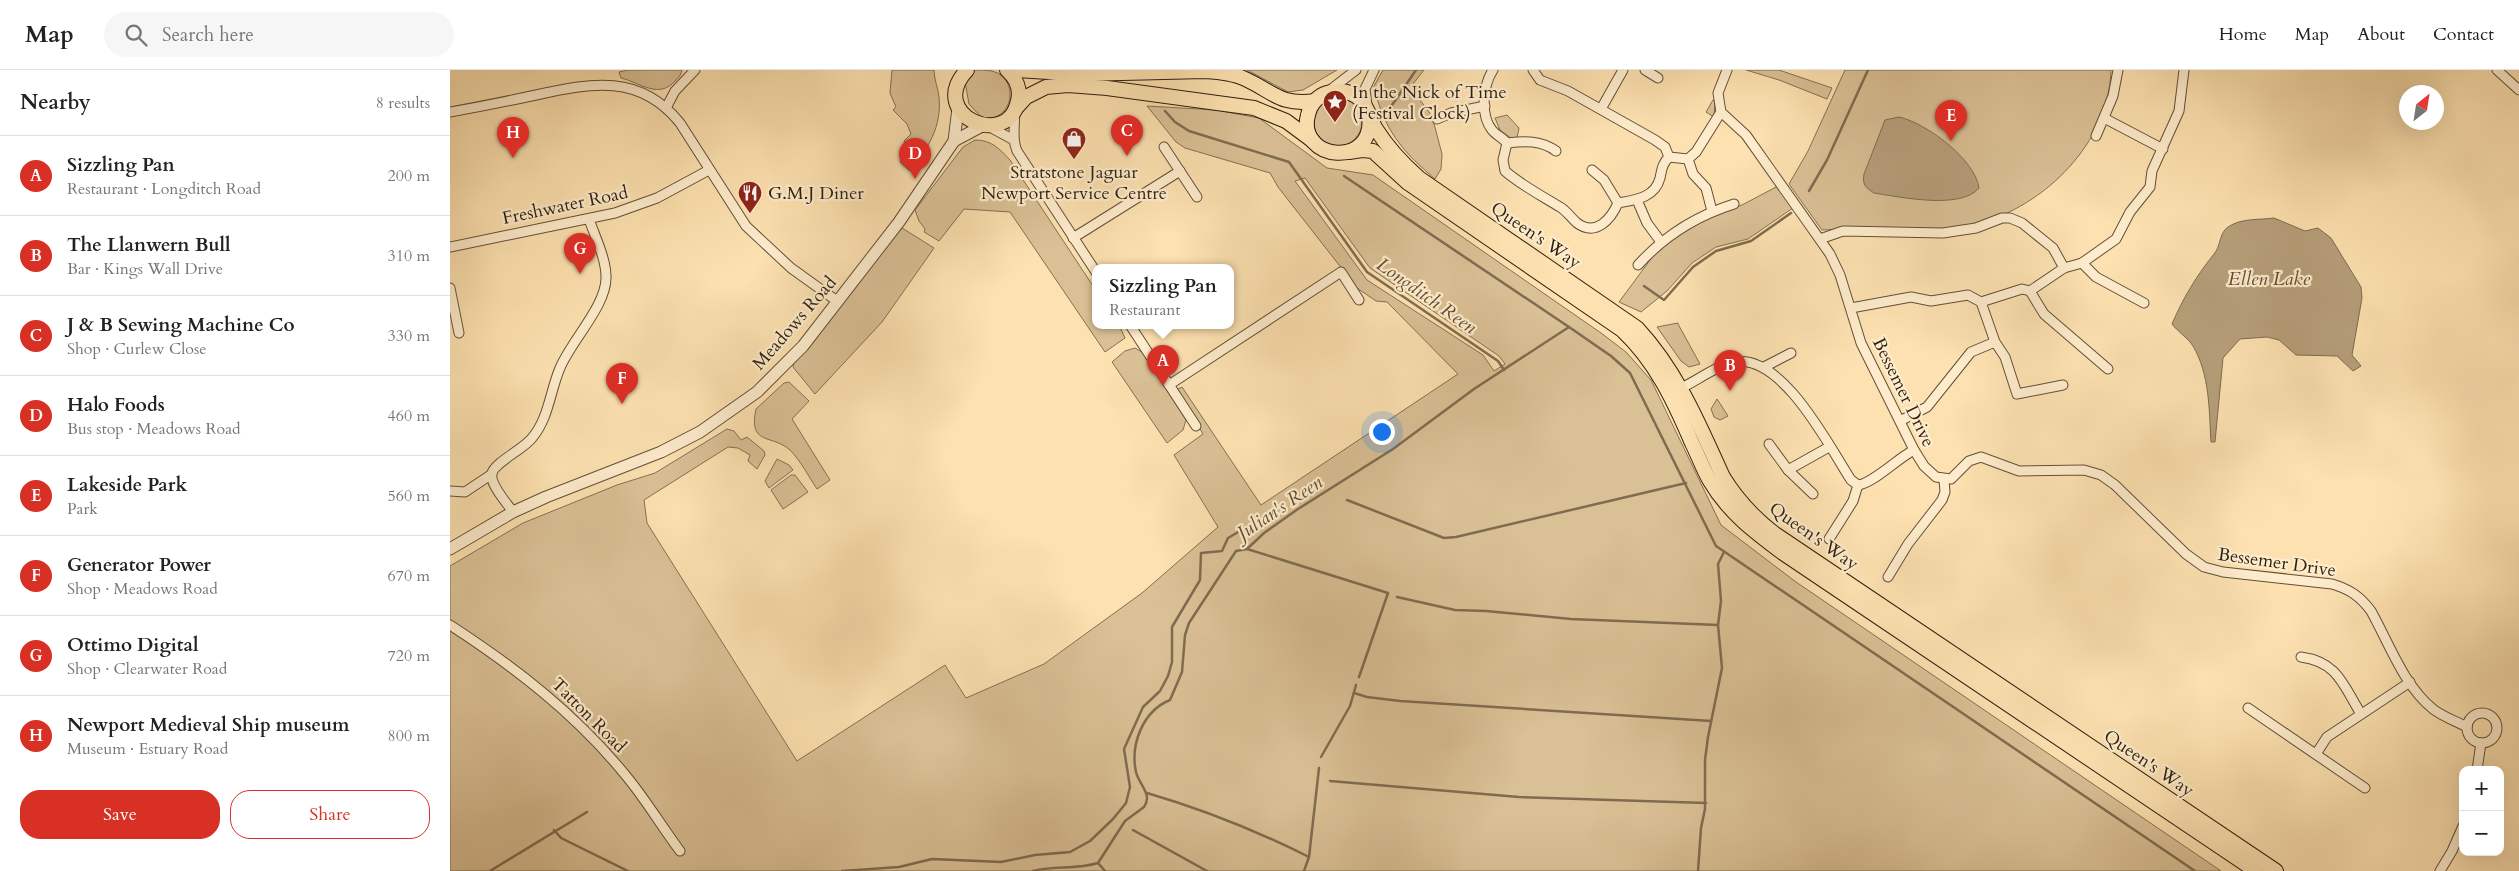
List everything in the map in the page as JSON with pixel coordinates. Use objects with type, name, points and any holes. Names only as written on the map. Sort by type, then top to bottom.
[{"type":"main road","points":[[953,70],[957,85],[956,100],[958,108],[972,122],[985,126]]},
{"type":"main road","points":[[957,85],[967,70]]},
{"type":"main road","points":[[1007,70],[1017,83],[1019,93],[1015,110]]},
{"type":"main road","name":"Queen's Way","points":[[1016,70],[1081,74],[1214,72],[1241,77],[1292,103],[1343,91],[1359,98],[1392,152],[1419,178],[1637,328],[1652,343],[1723,477],[1733,492],[1757,519],[1775,534],[2276,871]]},
{"type":"main road","name":"Queen's Way","points":[[985,126],[998,124],[1015,110],[1026,97],[1046,87],[1068,85],[1107,88],[1254,108],[1286,121],[1326,152],[1373,151],[1408,183],[1622,330],[1676,391],[1709,480],[1721,498],[1744,523],[1783,553],[2256,871]]},
{"type":"main road","points":[[1313,141],[1309,134],[1307,117],[1320,97]]},
{"type":"main road","points":[[1344,153],[1352,151],[1365,140],[1369,132],[1368,112]]},
{"type":"street","points":[[666,108],[676,91],[695,70]]},
{"type":"street","points":[[1320,97],[1356,70]]},
{"type":"street","points":[[1368,112],[1365,89],[1374,70]]},
{"type":"street","points":[[1493,70],[1484,90],[1485,106],[1492,131],[1508,143],[1534,142],[1549,146],[1556,151]]},
{"type":"street","points":[[1533,70],[1540,80],[1568,91],[1660,143],[1669,157]]},
{"type":"street","points":[[1601,109],[1623,70]]},
{"type":"street","points":[[1645,70],[1658,78]]},
{"type":"street","points":[[1669,157],[1688,159],[1696,152],[1720,112],[1718,93],[1727,70]]},
{"type":"street","points":[[2096,136],[2115,88],[2118,70]]},
{"type":"street","points":[[1981,302],[2022,289],[2030,290],[2064,268],[2082,264],[2116,239],[2130,212],[2150,187],[2152,171],[2179,111],[2184,70]]},
{"type":"street","points":[[2497,70],[2519,90]]},
{"type":"street","points":[[450,112],[599,84],[633,89],[646,94],[666,108],[680,123],[726,198],[757,239],[790,268],[837,301]]},
{"type":"street","points":[[1437,119],[1451,113],[1485,106]]},
{"type":"street","name":"Meadows Road","points":[[450,549],[513,512],[586,480],[661,452],[700,432],[757,392],[802,346],[899,222],[954,141],[958,108]]},
{"type":"street","points":[[1012,139],[1016,123],[1015,110]]},
{"type":"street","name":"Bessemer Drive","points":[[1720,112],[1746,135],[1820,239],[1835,264],[1861,343],[1914,450],[1924,466],[1936,477],[1944,480],[1954,477],[1969,461],[1980,457],[2019,471],[2084,470],[2101,475],[2115,485],[2186,554],[2204,567],[2222,572],[2332,584],[2353,592],[2371,611],[2410,682],[2434,709],[2467,727]]},
{"type":"street","points":[[2104,118],[2163,149]]},
{"type":"street","points":[[985,126],[1012,139],[1092,266]]},
{"type":"street","name":"Meadows Road","points":[[954,141],[985,126]]},
{"type":"street","points":[[1508,143],[1503,160],[1505,171],[1560,207],[1580,224],[1595,227],[1603,225],[1612,217],[1618,203]]},
{"type":"street","points":[[1164,147],[1197,196]]},
{"type":"street","points":[[1618,203],[1637,200],[1656,187],[1662,166],[1669,157]]},
{"type":"street","points":[[1688,159],[1693,174],[1706,188],[1712,211]]},
{"type":"street","name":"Freshwater Road","points":[[450,247],[589,219],[638,206],[672,191],[709,170]]},
{"type":"street","points":[[1592,170],[1604,180],[1618,203]]},
{"type":"street","points":[[1073,238],[1180,171]]},
{"type":"street","points":[[1637,200],[1647,223],[1660,242]]},
{"type":"street","points":[[1638,265],[1660,242],[1712,211],[1734,204]]},
{"type":"street","points":[[1820,239],[1843,231],[1943,233],[1976,228],[2002,218],[2010,218],[2022,223],[2053,248],[2064,268]]},
{"type":"street","points":[[513,512],[492,481],[492,474],[495,468],[524,447],[537,432],[546,412],[561,365],[604,294],[605,268],[589,219]]},
{"type":"street","points":[[2082,264],[2096,277],[2144,303]]},
{"type":"street","points":[[1169,385],[1341,272],[1359,300]]},
{"type":"street","points":[[450,288],[459,333]]},
{"type":"street","points":[[2030,290],[2044,314],[2108,369]]},
{"type":"street","points":[[1851,308],[1911,297],[1931,301],[1968,295],[1981,302],[1995,342],[2006,357],[2017,394],[2063,385]]},
{"type":"street","points":[[1133,329],[1196,426]]},
{"type":"street","points":[[1900,421],[1927,407],[1971,352],[1995,342]]},
{"type":"street","points":[[1764,367],[1791,353]]},
{"type":"street","points":[[1676,391],[1733,362],[1754,362],[1764,367],[1791,392],[1851,480],[1858,485]]},
{"type":"street","points":[[1769,444],[1788,470],[1813,494]]},
{"type":"street","points":[[1788,470],[1829,447]]},
{"type":"street","points":[[1858,485],[1873,480],[1893,462],[1914,450]]},
{"type":"street","points":[[450,491],[465,492],[492,474]]},
{"type":"street","points":[[1888,577],[1908,544],[1942,500],[1945,492],[1944,480]]},
{"type":"street","points":[[1829,538],[1853,500],[1858,485]]},
{"type":"street","name":"Tatton Road","points":[[450,625],[500,658],[538,688],[586,731],[627,777],[680,852]]},
{"type":"street","points":[[2300,657],[2318,659],[2334,670],[2361,714]]},
{"type":"street","points":[[2316,754],[2327,737],[2410,682]]},
{"type":"street","points":[[2248,708],[2365,788]]},
{"type":"street","points":[[2484,713],[2493,717],[2497,726],[2496,734],[2490,741],[2481,743],[2470,736],[2467,727],[2475,715],[2484,713]]},
{"type":"street","points":[[2478,766],[2481,743]]},
{"type":"street","points":[[2440,871],[2459,836]]},
{"type":"shaded area","points":[[628,70],[682,70],[679,77],[670,86],[656,89],[621,78],[619,72]]},
{"type":"shaded area","points":[[892,70],[934,70],[939,108],[936,128],[923,154],[910,171],[900,162],[909,149],[904,141],[911,134],[907,124],[893,110],[896,107],[890,93]]},
{"type":"shaded area","points":[[973,70],[992,71],[1007,82],[1010,99],[1001,114],[993,118],[982,118],[969,104],[965,82]]},
{"type":"shaded area","points":[[1247,70],[1337,70],[1303,90],[1288,92]]},
{"type":"shaded area","points":[[1383,70],[1424,70],[1413,84],[1414,92],[1432,116],[1442,154],[1441,169],[1435,179],[1404,149],[1383,115],[1374,86]]},
{"type":"shaded area","points":[[1746,70],[1779,70],[1832,88],[1827,99],[1779,80]]},
{"type":"shaded area","points":[[1845,70],[2111,70],[2107,97],[2099,122],[2086,146],[2069,168],[2049,187],[2026,203],[2002,215],[1966,226],[1822,230],[1789,184],[1808,151]]},
{"type":"shaded area","points":[[1333,98],[1343,98],[1352,102],[1358,108],[1361,113],[1361,131],[1352,142],[1343,146],[1333,146],[1324,142],[1318,136],[1314,127],[1314,117],[1318,108],[1324,102]]},
{"type":"shaded area","points":[[1713,100],[1715,101],[1714,117],[1706,112]]},
{"type":"shaded area","points":[[1147,106],[1216,110],[1259,118],[1327,168],[1373,175],[1601,333],[1626,352],[1651,380],[1721,525],[1796,582],[2221,871],[450,871],[450,566],[523,523],[617,485],[655,473],[727,429],[734,431],[741,440],[747,437],[764,451],[765,455],[757,469],[748,461],[750,455],[738,448],[728,447],[644,500],[647,523],[797,761],[945,665],[966,698],[1044,664],[1142,593],[1218,527],[1174,455],[1203,434],[1176,390],[1182,387],[1261,505],[1458,374],[1387,302],[1376,301],[1357,288],[1278,187],[1270,173],[1185,148],[1176,142]],"holes":[[[1305,178],[1370,268],[1499,356],[1505,364],[1494,371],[1483,355],[1367,280],[1295,181]]]},
{"type":"shaded area","points":[[1507,115],[1519,128],[1517,138],[1512,139],[1500,130],[1495,118]]},
{"type":"shaded area","points":[[975,140],[986,141],[1010,160],[1092,284],[1092,329],[1121,329],[1125,338],[1105,352],[1010,212],[964,209],[939,241],[924,232],[925,229],[919,221],[915,210],[963,147]]},
{"type":"shaded area","points":[[1778,186],[1793,208],[1748,239],[1716,247],[1692,263],[1667,291],[1641,312],[1619,302],[1659,248],[1694,223],[1742,205]]},
{"type":"shaded area","points":[[902,228],[934,248],[882,322],[815,394],[793,367],[794,363],[847,293]]},
{"type":"shaded area","points":[[1678,323],[1700,364],[1689,367],[1681,361],[1657,327]]},
{"type":"shaded area","points":[[1135,348],[1142,352],[1186,420],[1183,430],[1167,443],[1112,362],[1125,351]]},
{"type":"shaded area","points":[[789,382],[809,401],[792,419],[830,480],[817,489],[790,450],[758,434],[755,429],[756,409],[784,383]]},
{"type":"shaded area","points":[[1717,399],[1728,416],[1720,420],[1714,417],[1711,409]]},
{"type":"shaded area","points":[[777,459],[789,465],[793,470],[769,488],[765,481]]},
{"type":"shaded area","points":[[791,475],[795,475],[808,492],[783,509],[771,490]]},
{"type":"water","points":[[1899,117],[1935,134],[1948,144],[1969,166],[1976,177],[1979,188],[1970,195],[1959,199],[1930,200],[1874,193],[1865,186],[1864,174],[1885,120]]},
{"type":"water","name":"Ellen Lake","points":[[2274,218],[2305,231],[2318,228],[2331,238],[2361,287],[2362,298],[2352,355],[2361,366],[2353,371],[2337,356],[2296,355],[2279,340],[2267,337],[2240,339],[2223,358],[2215,442],[2211,442],[2208,393],[2203,369],[2193,346],[2172,324],[2191,287],[2216,251],[2225,230],[2239,222]]},
{"type":"waterway","points":[[1388,111],[1416,70]]},
{"type":"waterway","points":[[1809,191],[1827,160],[1868,70]]},
{"type":"waterway","name":"Longditch Reen","points":[[1165,111],[1175,122],[1189,131],[1289,162],[1367,272],[1498,361],[1504,370]]},
{"type":"waterway","points":[[1344,176],[1569,327],[1611,356],[1630,373],[1716,546],[2195,871]]},
{"type":"waterway","points":[[1644,286],[1664,300],[1693,267],[1716,251],[1751,241],[1791,213]]},
{"type":"waterway","name":"Julian's Reen","points":[[1033,871],[1098,863],[1125,821],[1144,807],[1147,798],[1136,772],[1135,750],[1137,740],[1146,720],[1152,712],[1170,700],[1182,672],[1185,635],[1189,623],[1236,551],[1247,549],[1264,533],[1298,509],[1393,449],[1474,389],[1569,327]]},
{"type":"waterway","points":[[1347,500],[1444,538],[1456,537],[1686,483]]},
{"type":"waterway","points":[[842,871],[899,867],[932,859],[1001,862],[1035,855],[1070,852],[1090,841],[1113,819],[1126,803],[1130,787],[1124,749],[1143,707],[1160,691],[1168,676],[1172,662],[1172,627],[1200,580],[1201,553],[1222,551],[1228,538],[1250,525]]},
{"type":"waterway","points":[[1247,549],[1388,593],[1359,677]]},
{"type":"waterway","points":[[1698,871],[1701,828],[1705,809],[1705,760],[1722,668],[1718,625],[1721,601],[1718,564],[1724,552]]},
{"type":"waterway","points":[[1397,597],[1455,610],[1571,619],[1718,625]]},
{"type":"waterway","points":[[1321,757],[1350,706],[1356,685]]},
{"type":"waterway","points":[[1354,693],[1367,697],[1400,701],[1711,721]]},
{"type":"waterway","points":[[1304,871],[1309,857],[1319,768]]},
{"type":"waterway","points":[[1330,781],[1519,797],[1706,803]]},
{"type":"waterway","points":[[1147,793],[1229,821],[1309,857]]},
{"type":"waterway","points":[[490,871],[587,812]]},
{"type":"waterway","points":[[554,830],[561,838],[628,871]]},
{"type":"waterway","points":[[1133,830],[1207,871]]},
{"type":"waterway","points":[[1098,863],[1105,871]]},
{"type":"place","name":"In the Nick of Time (Festival Clock)","points":[[1335,123]]},
{"type":"place","name":"Lakeside Park","points":[[1951,141]]},
{"type":"place","name":"J & B Sewing Machine Co","points":[[1127,156]]},
{"type":"place","name":"Newport Medieval Ship museum","points":[[513,158]]},
{"type":"place","name":"Stratstone Jaguar Newport Service Centre","points":[[1074,160]]},
{"type":"place","name":"Halo Foods","points":[[915,179]]},
{"type":"place","name":"G.M.J Diner","points":[[750,214]]},
{"type":"place","name":"Ottimo Digital","points":[[580,274]]},
{"type":"place","name":"Sizzling Pan","points":[[1163,386]]},
{"type":"place","name":"The Llanwern Bull","points":[[1730,391]]},
{"type":"place","name":"Generator Power","points":[[622,404]]}]
